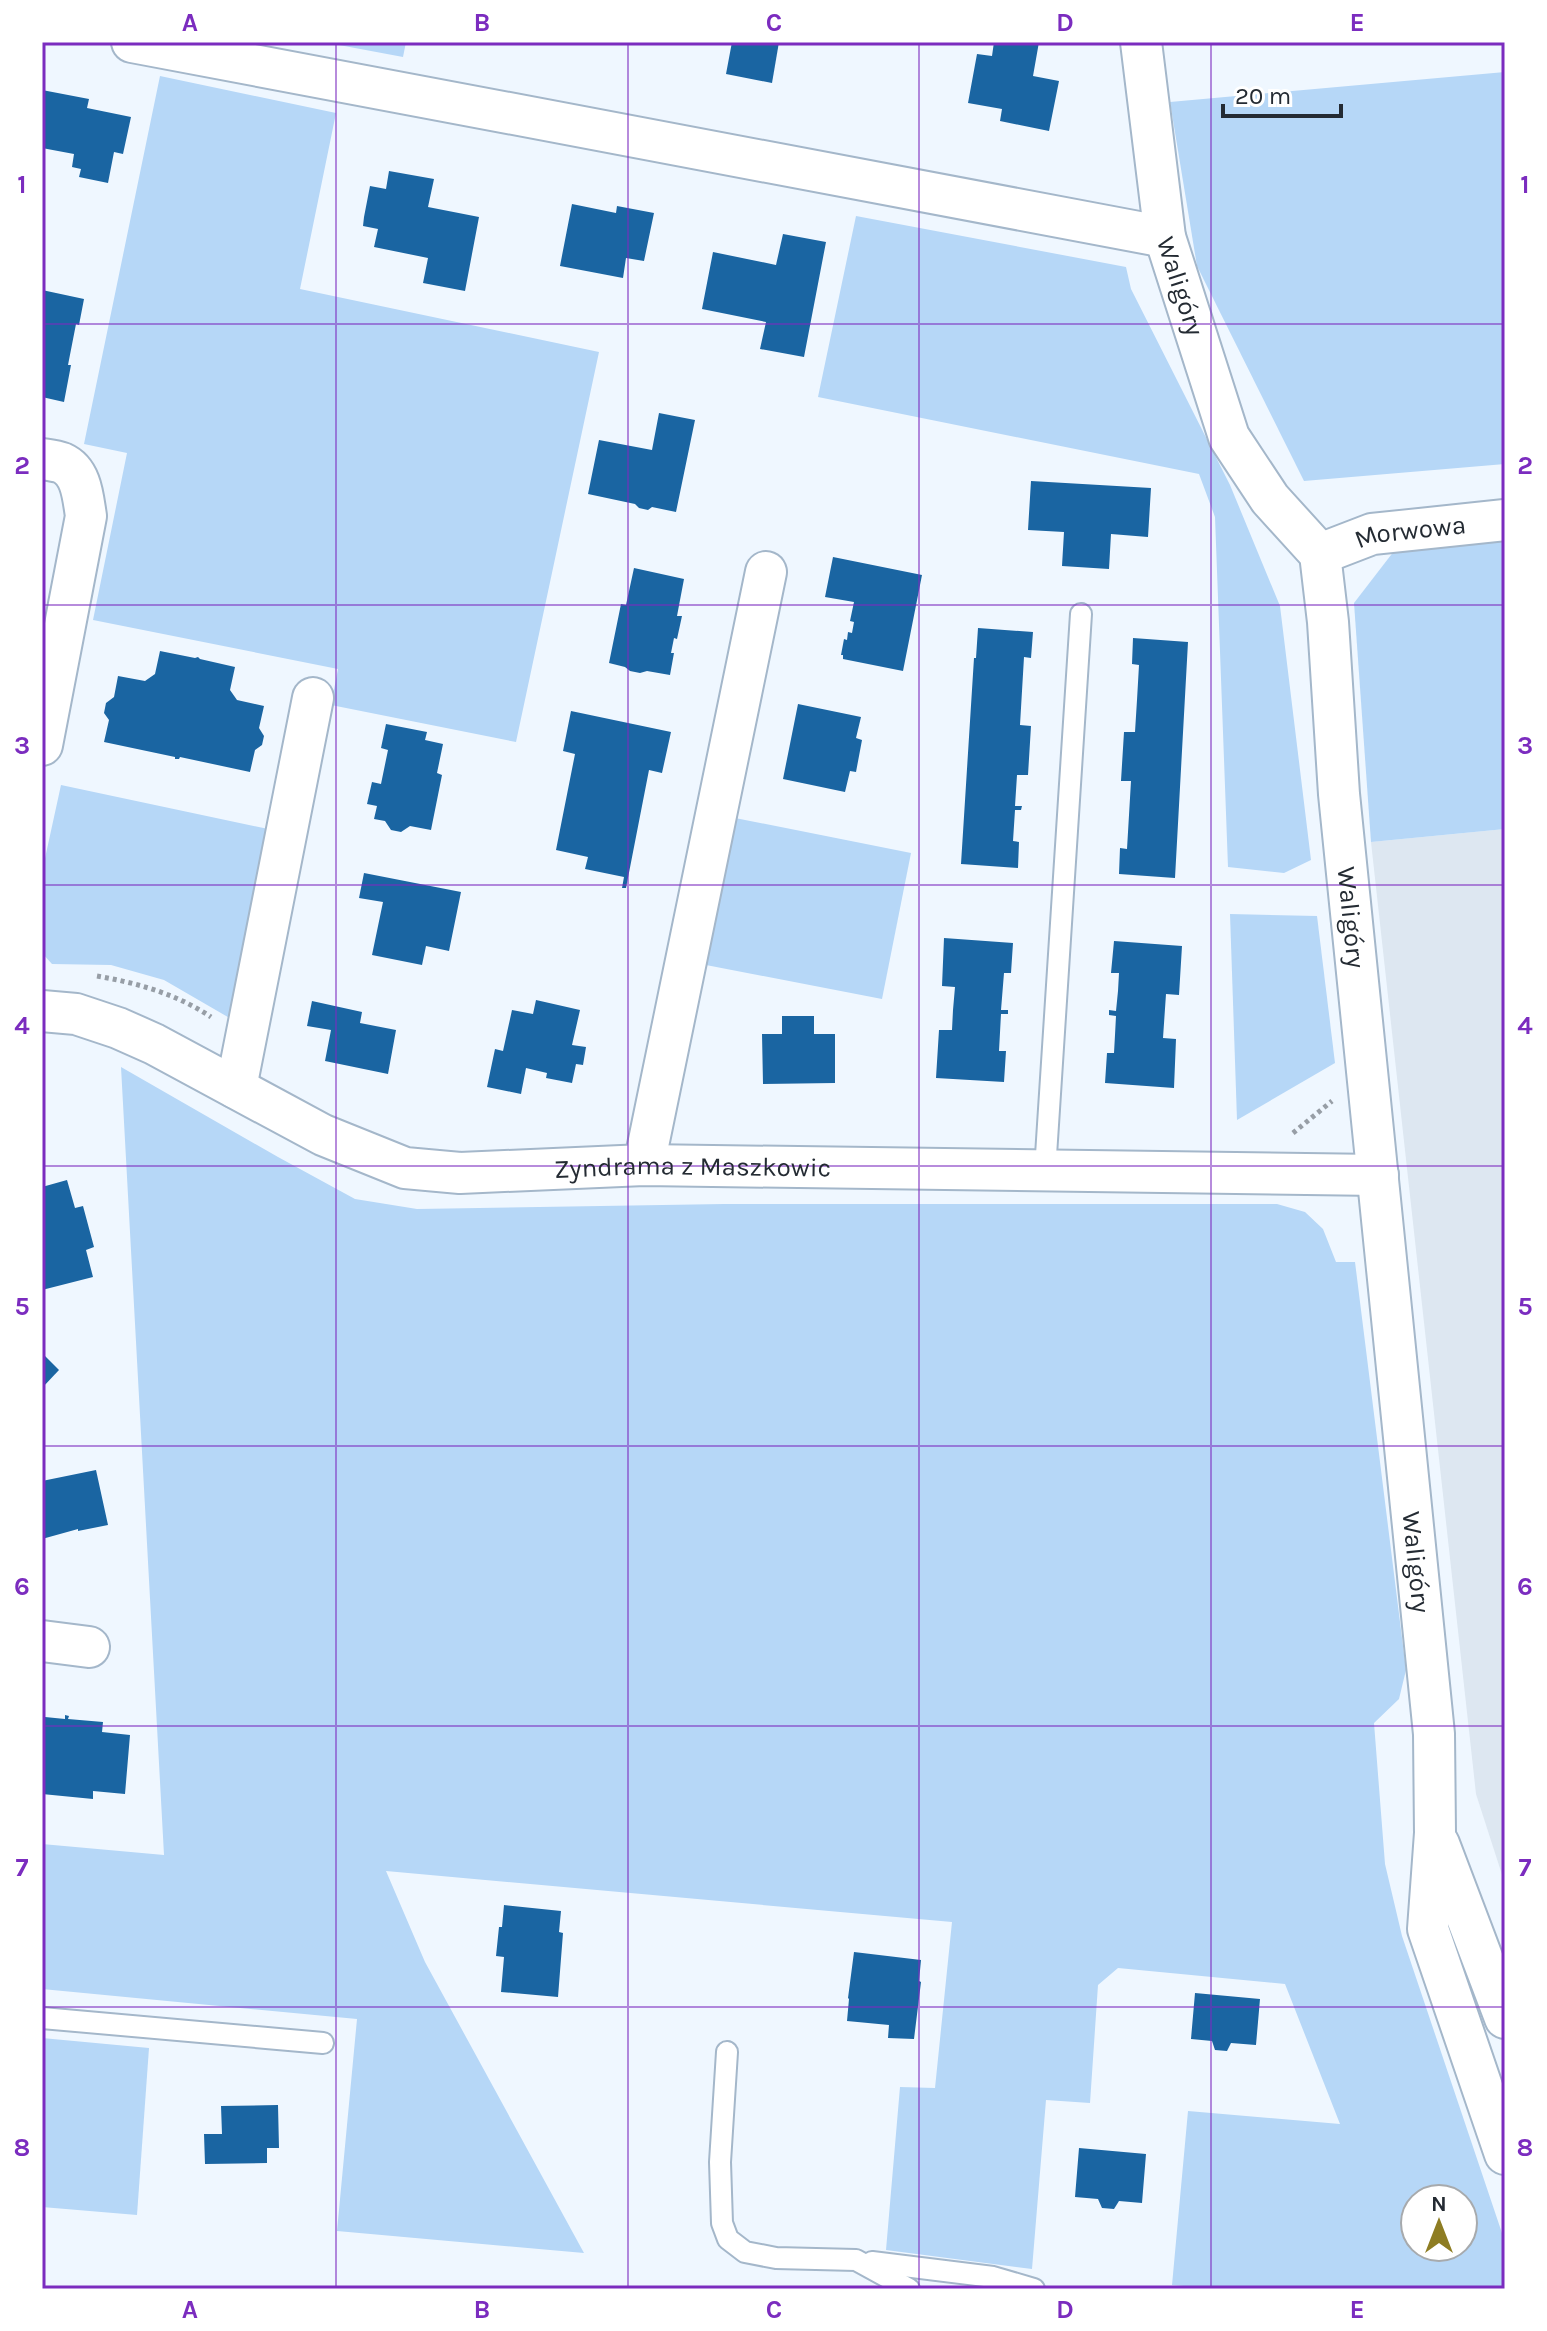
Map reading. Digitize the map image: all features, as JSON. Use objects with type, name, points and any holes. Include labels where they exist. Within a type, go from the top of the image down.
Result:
[{"type":"street","points":[[132,42],[1165,237]]},
{"type":"street","name":"Waligóry","points":[[1141,42],[1165,237],[1229,437],[1270,499],[1320,554],[1328,622],[1339,794],[1434,1734],[1435,1833],[1428,1929],[1505,2154]]},
{"type":"street","points":[[42,459],[64,463],[76,477],[82,490],[86,516],[42,745]]},
{"type":"street","name":"Morwowa","points":[[1320,554],[1372,534],[1505,520]]},
{"type":"street","points":[[644,1165],[766,572]]},
{"type":"street","points":[[236,1088],[313,698]]},
{"type":"street","name":"Zyndrama z Maszkowic","points":[[42,1011],[76,1014],[118,1028],[154,1044],[323,1135],[405,1168],[460,1173],[644,1165],[1378,1175]]},
{"type":"street","points":[[42,1641],[89,1647]]},
{"type":"street","name":"Waligóry","points":[[1435,1833],[1505,2018]]},
{"type":"lane","points":[[1045,1171],[1081,614]]},
{"type":"lane","points":[[42,2018],[323,2043]]},
{"type":"lane","points":[[727,2052],[720,2162],[722,2223],[728,2239],[745,2252],[776,2258],[856,2260],[993,2277],[1034,2289]]},
{"type":"lane","points":[[856,2260],[909,2289]]},
{"type":"shaded area","points":[[323,42],[406,42],[403,57]]},
{"type":"shaded area","points":[[1505,72],[1505,464],[1304,481],[1197,266],[1170,102]]},
{"type":"shaded area","points":[[160,76],[336,113],[300,289],[599,352],[516,742],[331,705],[338,669],[93,620],[127,453],[84,444]]},
{"type":"shaded area","points":[[856,216],[1126,267],[1131,289],[1230,485],[1280,606],[1311,860],[1284,873],[1228,867],[1215,517],[1199,474],[818,397]]},
{"type":"shaded area","points":[[1505,521],[1505,829],[1371,842],[1354,603],[1411,529]]},
{"type":"shaded area","points":[[61,785],[273,830],[233,1020],[164,980],[111,965],[52,964],[42,953],[42,872]]},
{"type":"shaded area","points":[[735,818],[911,853],[882,999],[706,965]]},
{"type":"shaded area","points":[[1505,829],[1505,1884],[1476,1794],[1371,842]]},
{"type":"shaded area","points":[[1230,914],[1317,916],[1335,1063],[1237,1120]]},
{"type":"shaded area","points":[[121,1067],[355,1199],[417,1209],[724,1204],[1277,1204],[1305,1212],[1323,1229],[1336,1262],[1355,1262],[1406,1670],[1399,1699],[1374,1723],[1385,1864],[1402,1936],[1505,2242],[1505,2289],[1219,2289],[1172,2285],[1188,2111],[1340,2124],[1285,1984],[1118,1968],[1098,1985],[1090,2103],[1046,2100],[1032,2269],[886,2250],[900,2087],[935,2088],[952,1922],[386,1871],[425,1962],[584,2253],[337,2231],[357,2019],[42,1989],[42,1844],[164,1855]]},
{"type":"shaded area","points":[[42,2038],[149,2048],[137,2215],[42,2207]]},
{"type":"building","points":[[732,42],[779,42],[772,83],[726,74]]},
{"type":"building","points":[[994,42],[1039,42],[1033,76],[1059,81],[1049,131],[1000,121],[1002,109],[968,103],[977,54],[992,56]]},
{"type":"building","points":[[42,90],[89,99],[87,108],[131,117],[123,154],[114,152],[108,183],[79,177],[81,169],[72,167],[74,154],[42,148]]},
{"type":"building","points":[[389,171],[434,179],[428,207],[479,217],[465,291],[423,283],[428,258],[374,247],[378,229],[363,226],[370,186],[386,189]]},
{"type":"building","points":[[572,204],[616,213],[617,206],[654,213],[644,261],[626,258],[623,278],[560,266]]},
{"type":"building","points":[[783,234],[826,242],[804,357],[760,349],[766,322],[702,309],[713,252],[776,265]]},
{"type":"building","points":[[42,290],[84,299],[68,365],[71,365],[64,402],[42,397]]},
{"type":"building","points":[[659,413],[695,420],[676,512],[652,507],[648,510],[635,504],[588,494],[599,440],[652,450]]},
{"type":"building","points":[[1031,481],[1151,488],[1148,537],[1111,534],[1109,569],[1062,566],[1064,532],[1028,530]]},
{"type":"building","points":[[833,557],[922,575],[903,671],[843,659],[844,639],[847,640],[848,632],[852,633],[854,622],[850,621],[854,602],[825,597]]},
{"type":"building","points":[[634,568],[684,579],[677,616],[682,616],[677,639],[674,638],[670,675],[647,671],[640,673],[609,663],[621,604],[626,605]]},
{"type":"building","points":[[978,628],[1033,632],[1031,658],[1024,657],[1020,725],[1031,726],[1028,775],[1017,775],[1015,806],[1022,806],[1021,810],[1015,810],[1013,841],[1019,842],[1018,868],[961,864]]},
{"type":"building","points":[[1133,638],[1188,642],[1175,878],[1119,874],[1120,848],[1127,849],[1131,781],[1121,781],[1124,732],[1135,732],[1137,700],[1139,665],[1132,664]]},
{"type":"building","points":[[160,651],[235,667],[230,690],[237,700],[264,706],[259,728],[264,736],[262,745],[255,750],[250,772],[104,742],[109,720],[104,713],[106,703],[114,697],[118,676],[145,681],[155,674]]},
{"type":"building","points":[[798,704],[861,717],[856,738],[862,740],[856,772],[850,771],[845,792],[783,779]]},
{"type":"building","points":[[571,711],[671,732],[662,773],[649,770],[626,888],[622,888],[624,877],[585,869],[588,857],[556,850],[575,754],[563,751]]},
{"type":"building","points":[[386,724],[427,732],[425,740],[443,744],[437,773],[442,775],[431,830],[410,826],[401,832],[391,830],[385,821],[374,819],[377,806],[367,804],[372,782],[381,784],[388,750],[381,748]]},
{"type":"building","points":[[364,873],[461,892],[449,951],[426,946],[422,965],[372,955],[383,902],[359,898]]},
{"type":"building","points":[[944,938],[1013,943],[1011,973],[1004,973],[1001,1010],[1008,1010],[1008,1014],[1001,1014],[999,1051],[1006,1051],[1004,1082],[936,1078],[939,1030],[952,1030],[955,987],[942,986]]},
{"type":"building","points":[[1114,941],[1182,946],[1179,995],[1166,994],[1163,1038],[1176,1039],[1174,1088],[1105,1083],[1107,1053],[1114,1053],[1115,1035],[1116,1016],[1109,1015],[1109,1010],[1116,1011],[1118,991],[1119,973],[1111,973]]},
{"type":"building","points":[[536,1000],[580,1010],[572,1045],[586,1047],[583,1065],[576,1064],[572,1083],[546,1078],[547,1073],[526,1068],[521,1094],[487,1087],[495,1049],[503,1051],[512,1010],[533,1014]]},
{"type":"building","points":[[312,1001],[362,1012],[360,1023],[396,1030],[388,1074],[325,1061],[331,1030],[307,1026]]},
{"type":"building","points":[[782,1016],[814,1016],[814,1034],[835,1034],[835,1083],[763,1084],[762,1034],[782,1034]]},
{"type":"building","points":[[67,1180],[75,1208],[83,1206],[94,1247],[86,1250],[93,1277],[42,1290],[42,1187]]},
{"type":"building","points":[[42,1353],[59,1370],[42,1388]]},
{"type":"building","points":[[96,1470],[108,1525],[42,1539],[42,1481]]},
{"type":"building","points":[[65,1715],[69,1716],[68,1719],[103,1722],[102,1732],[130,1735],[125,1794],[93,1791],[93,1799],[42,1794],[42,1726],[45,1717],[65,1719]]},
{"type":"building","points":[[504,1905],[561,1911],[559,1932],[563,1933],[558,1997],[501,1992],[504,1957],[496,1956]]},
{"type":"building","points":[[854,1952],[921,1960],[914,2039],[888,2038],[889,2025],[847,2021]]},
{"type":"building","points":[[1195,1993],[1260,1999],[1256,2045],[1231,2043],[1227,2051],[1215,2050],[1212,2041],[1191,2039]]},
{"type":"building","points":[[278,2105],[279,2148],[267,2148],[267,2163],[205,2164],[204,2134],[222,2134],[221,2106]]},
{"type":"building","points":[[1079,2148],[1146,2154],[1142,2203],[1119,2201],[1114,2209],[1102,2208],[1098,2199],[1075,2197]]}]
